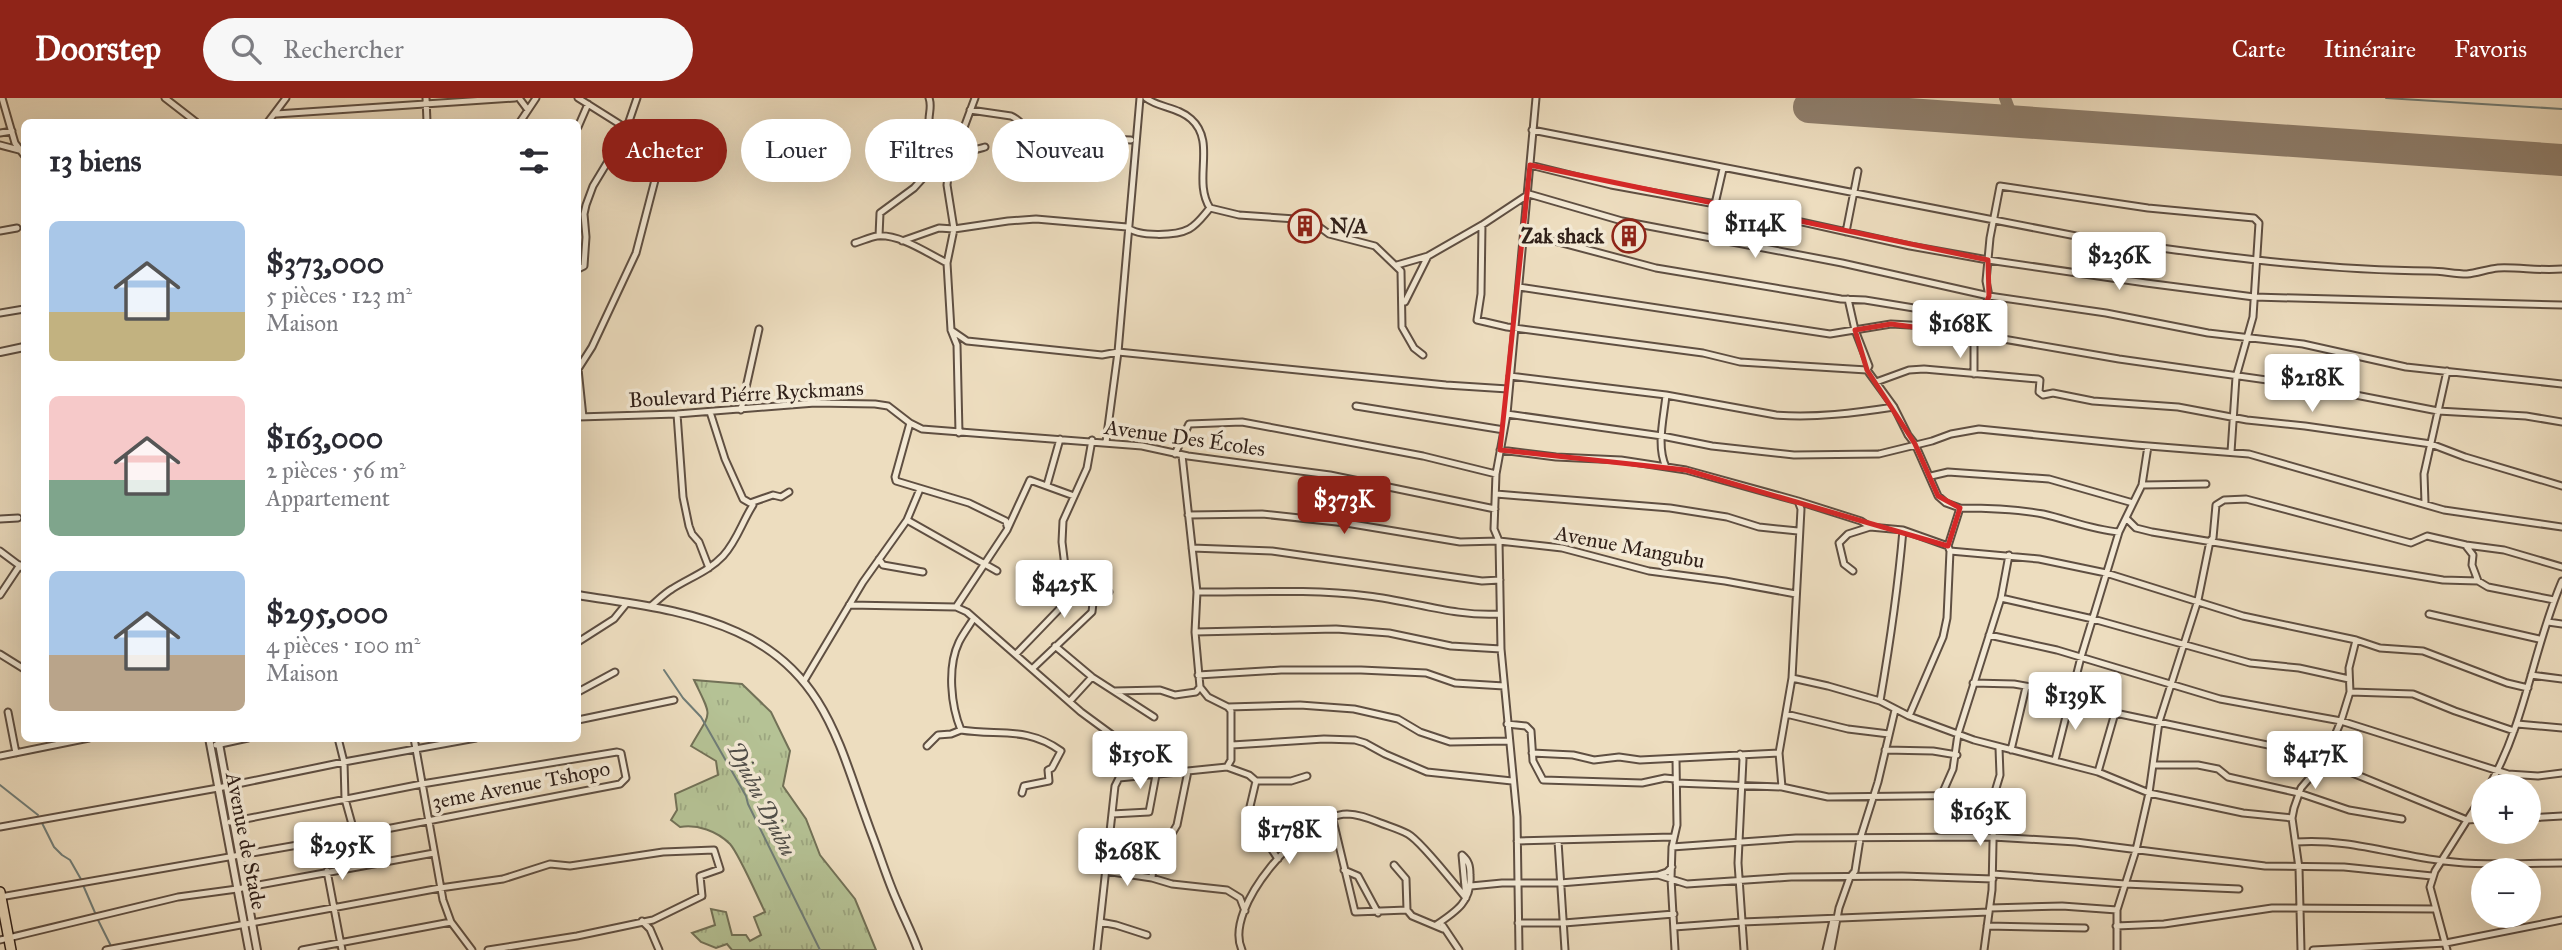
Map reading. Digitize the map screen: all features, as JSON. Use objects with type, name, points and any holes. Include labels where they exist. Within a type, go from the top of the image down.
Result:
[{"type":"highway","points":[[0,895],[4,939],[10,950]]},
{"type":"street","points":[[2,98],[19,150]]},
{"type":"street","points":[[271,119],[286,98]]},
{"type":"street","points":[[276,114],[426,101],[517,98],[528,110]]},
{"type":"street","points":[[522,119],[536,98]]},
{"type":"street","points":[[578,98],[612,119]]},
{"type":"street","points":[[630,119],[637,98]]},
{"type":"street","points":[[929,98],[929,119]]},
{"type":"street","points":[[967,119],[975,98]]},
{"type":"street","points":[[1106,442],[1118,352],[1140,98]]},
{"type":"street","points":[[1146,98],[1181,112],[1200,127],[1203,139],[1202,191],[1210,208]]},
{"type":"street","points":[[1519,950],[1517,841],[1501,649],[1499,541],[1494,528],[1496,474],[1507,414],[1536,98]]},
{"type":"street","points":[[169,99],[192,119]]},
{"type":"street","points":[[426,101],[427,119]]},
{"type":"street","points":[[581,120],[588,104]]},
{"type":"street","points":[[970,110],[1017,118],[1030,134],[1037,136],[1131,139]]},
{"type":"street","points":[[1131,139],[1137,130]]},
{"type":"street","points":[[1532,130],[1723,169],[2087,237],[2296,265],[2467,274],[2499,268],[2562,270]]},
{"type":"street","points":[[0,133],[12,131]]},
{"type":"street","points":[[1131,139],[1136,148]]},
{"type":"street","points":[[0,145],[19,150]]},
{"type":"street","points":[[978,149],[985,147]]},
{"type":"street","points":[[1530,165],[1611,185],[1987,260],[2254,297],[2562,304]]},
{"type":"street","points":[[1714,204],[1723,169]]},
{"type":"street","points":[[581,267],[586,237],[581,213],[602,171]]},
{"type":"street","points":[[1846,232],[1858,171]]},
{"type":"street","points":[[581,364],[636,253],[654,182]]},
{"type":"street","points":[[879,236],[880,213],[919,182]]},
{"type":"street","points":[[947,182],[954,229],[947,263],[951,330],[957,345],[959,433]]},
{"type":"street","points":[[1974,374],[1975,335],[1989,296],[1986,281],[1987,260],[1998,189],[2002,186],[2148,208],[2254,218],[2259,223],[2254,297],[2248,337],[2236,377],[2231,452]]},
{"type":"street","points":[[1397,265],[1428,256],[1529,194],[1622,221],[1842,263],[1989,296],[2106,313],[2182,329],[2303,344],[2406,367],[2562,384]]},
{"type":"street","points":[[902,242],[939,228],[954,229],[1036,219],[1127,227],[1132,231],[1160,234],[1173,233],[1187,230],[1197,224],[1210,208]]},
{"type":"street","points":[[1210,208],[1239,215],[1310,220],[1329,234],[1375,246],[1397,265],[1403,277],[1402,327],[1414,348],[1423,355]]},
{"type":"street","points":[[1482,225],[1481,294],[1477,320],[1515,328],[1703,353],[1740,362],[1867,370],[1894,407],[1941,499],[1960,508],[2000,508],[2043,514],[2104,531],[2119,532]]},
{"type":"street","points":[[0,231],[17,228]]},
{"type":"street","points":[[1525,233],[1656,268],[1841,299],[1920,309]]},
{"type":"street","points":[[855,243],[879,236],[902,242],[947,263]]},
{"type":"street","points":[[1403,305],[1428,256]]},
{"type":"street","points":[[1519,287],[1830,334],[1891,324],[1928,326],[2236,377],[2309,386],[2438,411],[2526,416],[2562,422]]},
{"type":"street","points":[[1848,299],[1855,330],[1869,366],[1867,370]]},
{"type":"street","points":[[0,313],[21,310]]},
{"type":"street","points":[[741,410],[759,329]]},
{"type":"street","points":[[951,330],[967,341]]},
{"type":"street","points":[[957,345],[967,341],[1102,355],[1118,352],[1508,389]]},
{"type":"street","points":[[0,352],[21,348]]},
{"type":"street","points":[[1102,355],[1115,368]]},
{"type":"street","points":[[1876,382],[1909,370],[1924,369],[2038,379],[2039,392],[2043,395],[2053,393],[2093,401],[2178,407],[2232,418],[2431,444],[2562,486]]},
{"type":"street","points":[[2424,503],[2424,474],[2428,466],[2447,372]]},
{"type":"street","points":[[1510,376],[1666,395],[1791,416],[1862,412],[1894,407]]},
{"type":"street","points":[[1666,395],[1662,436],[1662,459],[1666,467]]},
{"type":"street","name":"Boulevard Piérre Ryckmans","points":[[581,417],[677,414],[815,403],[882,404],[910,423]]},
{"type":"street","points":[[1356,406],[1504,430]]},
{"type":"street","points":[[651,606],[671,589],[709,569],[733,544],[753,505],[743,499],[739,491],[725,459],[710,412]]},
{"type":"street","points":[[677,414],[683,497],[689,526],[699,542],[709,569]]},
{"type":"street","points":[[1507,414],[1662,436],[1712,446],[1805,455],[1879,454],[1932,441],[1951,433],[1979,429],[2231,452],[2261,456],[2444,510],[2562,527]]},
{"type":"street","points":[[1175,454],[1189,424],[1242,422],[1409,453],[1496,474]]},
{"type":"street","points":[[910,423],[895,480],[969,503],[1006,521],[1007,527]]},
{"type":"street","name":"Avenue Des Écoles","points":[[910,423],[922,429],[959,433],[1092,440],[1154,447],[1175,454],[1330,475],[1495,509]]},
{"type":"street","points":[[1048,485],[1060,439]]},
{"type":"street","points":[[1016,654],[1069,599],[1063,521],[1087,468],[1092,440]]},
{"type":"street","points":[[2054,760],[2081,657],[2119,532],[2142,485],[2148,446]]},
{"type":"street","points":[[1500,450],[1666,467],[1798,501],[1861,521],[1870,527]]},
{"type":"street","points":[[1182,455],[1198,592],[1195,632],[1198,675],[1200,687],[1208,698],[1228,707],[1289,705],[1354,709],[1398,719],[1430,737],[1450,742],[1508,741]]},
{"type":"street","points":[[1931,477],[1948,472],[2049,480],[2133,503]]},
{"type":"street","points":[[956,607],[985,565],[1029,481],[1048,485],[1074,496]]},
{"type":"street","points":[[2142,485],[2206,484]]},
{"type":"street","points":[[804,681],[849,605],[907,520],[920,489]]},
{"type":"street","points":[[750,503],[773,495],[781,497],[789,492]]},
{"type":"street","points":[[1496,494],[1670,508],[1727,517],[1759,527],[1798,531]]},
{"type":"street","points":[[2117,950],[2118,910],[2136,850],[2159,722],[2198,600],[2210,541],[2213,538],[2216,505],[2224,500],[2246,499],[2411,542],[2425,536],[2504,550],[2562,567]]},
{"type":"street","points":[[1782,787],[1779,753],[1792,678],[1801,509],[1798,501]]},
{"type":"street","points":[[1909,716],[1943,636],[1947,618],[1949,548],[1960,508]]},
{"type":"street","name":"Avenue Mangubu","points":[[1188,515],[1262,514],[1346,523],[1460,542],[1499,541],[1562,548],[1649,571],[1796,594]]},
{"type":"street","points":[[0,519],[18,517]]},
{"type":"street","points":[[907,520],[997,572]]},
{"type":"street","points":[[2127,520],[2136,528],[2443,580],[2477,581],[2488,587],[2554,600]]},
{"type":"street","points":[[1853,570],[1844,564],[1839,543],[1852,532],[1870,527],[1903,530],[1949,548],[2058,562],[2106,573],[2243,616],[2356,640],[2380,648],[2423,651],[2507,684],[2528,688]]},
{"type":"street","points":[[1880,701],[1889,637],[1896,610],[1903,530]]},
{"type":"street","points":[[2466,545],[2473,555],[2472,565],[2477,581]]},
{"type":"street","points":[[1192,548],[1272,551],[1482,580],[1500,580]]},
{"type":"street","points":[[0,551],[21,566]]},
{"type":"street","points":[[1942,794],[1957,755],[1958,734],[2001,598],[2009,555]]},
{"type":"street","points":[[879,559],[883,565],[923,572]]},
{"type":"street","points":[[0,595],[21,568]]},
{"type":"street","points":[[2495,774],[2516,728],[2539,639],[2562,581]]},
{"type":"street","points":[[1032,668],[1092,612],[1093,603],[1109,592]]},
{"type":"street","points":[[1198,592],[1343,593],[1428,605],[1472,615],[1500,614]]},
{"type":"street","points":[[581,595],[693,615],[740,633],[774,654],[804,681],[822,705],[840,742],[897,901],[918,950]]},
{"type":"street","points":[[2001,598],[2093,619],[2250,663],[2299,668],[2349,678]]},
{"type":"street","points":[[581,640],[614,619],[627,603]]},
{"type":"street","points":[[849,605],[956,607],[974,618],[1081,712],[1115,737],[1161,745]]},
{"type":"street","points":[[2429,614],[2539,639]]},
{"type":"street","points":[[961,730],[955,716],[953,666],[958,644],[974,618]]},
{"type":"street","points":[[2548,622],[2562,624]]},
{"type":"street","points":[[1195,632],[1336,629],[1389,633],[1451,646],[1501,649]]},
{"type":"street","points":[[1989,635],[2081,657],[2220,699],[2341,720],[2497,771],[2522,776],[2562,773]]},
{"type":"street","points":[[2301,950],[2300,868],[2292,818],[2299,793],[2310,775],[2324,761],[2341,720],[2350,692],[2348,668],[2356,640]]},
{"type":"street","points":[[1055,646],[1092,677],[1154,717]]},
{"type":"street","points":[[0,654],[21,666]]},
{"type":"street","points":[[1198,675],[1281,670],[1361,670],[1426,673],[1455,683],[1504,686]]},
{"type":"street","points":[[581,690],[615,672]]},
{"type":"street","points":[[2531,675],[2562,679]]},
{"type":"street","points":[[1070,701],[1092,677]]},
{"type":"street","points":[[1792,678],[1880,701],[1909,716],[1958,734],[1999,748],[2098,772],[2148,793],[2243,813],[2292,818]]},
{"type":"street","points":[[1973,683],[1992,682],[2026,687],[2070,697],[2115,713],[2301,752],[2471,820]]},
{"type":"street","points":[[1114,691],[1160,690],[1175,695],[1196,692],[1200,687]]},
{"type":"street","points":[[2011,750],[2026,687]]},
{"type":"street","points":[[2350,692],[2413,694],[2455,711],[2516,728],[2562,728]]},
{"type":"street","points":[[581,719],[674,700]]},
{"type":"street","points":[[1227,767],[1231,760],[1232,745],[1231,711],[1228,707]]},
{"type":"street","points":[[1826,950],[1850,875],[1895,710]]},
{"type":"street","points":[[8,712],[16,752]]},
{"type":"street","points":[[2098,772],[2115,713]]},
{"type":"street","points":[[1786,714],[1848,729],[1889,734]]},
{"type":"street","points":[[1507,724],[1529,728],[1532,753],[1541,778],[1547,781],[1642,783],[1665,778],[1676,781],[1782,787],[1819,796],[1872,798],[1942,794],[1994,795]]},
{"type":"street","points":[[927,746],[938,735],[961,730],[1010,732],[1044,739],[1061,751],[1048,771],[1049,781],[1024,786],[1022,793]]},
{"type":"street","points":[[1097,950],[1115,786],[1119,778],[1115,737]]},
{"type":"street","points":[[1232,745],[1324,739],[1354,740],[1427,772],[1512,780]]},
{"type":"street","points":[[0,756],[68,742]]},
{"type":"street","name":"Avenue de Stade","points":[[210,742],[249,950]]},
{"type":"street","points":[[219,742],[257,950]]},
{"type":"street","points":[[341,742],[345,799],[355,835],[355,867]]},
{"type":"street","points":[[414,742],[440,888],[451,922],[472,950]]},
{"type":"street","points":[[0,827],[218,789],[456,742]]},
{"type":"street","points":[[1984,950],[1993,876],[1994,795],[2000,775],[1999,748]]},
{"type":"street","points":[[1885,750],[1933,751],[1957,755]]},
{"type":"street","name":"3eme Avenue Tshopo","points":[[0,895],[34,892],[355,835],[620,783],[625,778],[625,769],[621,753],[617,752],[422,784],[225,823]]},
{"type":"street","points":[[1532,753],[1573,755],[1594,760],[1619,757],[1640,760],[1779,753]]},
{"type":"street","points":[[1740,754],[1743,760],[1743,785],[1738,842],[1744,950]]},
{"type":"street","points":[[1675,950],[1671,879],[1673,837],[1677,825],[1676,759]]},
{"type":"street","points":[[2153,765],[2218,769],[2228,777],[2299,793],[2349,810],[2402,819]]},
{"type":"street","points":[[1119,778],[1227,767],[1249,775],[1256,781],[1291,781],[1307,776]]},
{"type":"street","points":[[1152,877],[1153,866],[1177,825],[1188,771]]},
{"type":"street","points":[[1112,814],[1149,813],[1156,775]]},
{"type":"street","points":[[1256,781],[1248,815],[1254,821],[1253,828],[1259,830],[1278,859]]},
{"type":"street","points":[[1241,950],[1238,943],[1240,927],[1257,883],[1310,829],[1332,816],[1347,814],[1361,815],[1410,835],[1466,898],[1462,855],[1470,865],[1471,886],[1467,899],[1436,925]]},
{"type":"street","points":[[2447,950],[2430,887],[2432,876],[2471,814]]},
{"type":"street","points":[[1332,816],[1355,912],[1407,910]]},
{"type":"street","points":[[2541,817],[2562,816]]},
{"type":"street","points":[[1517,841],[1673,837]]},
{"type":"street","points":[[1672,847],[1796,838],[1993,837],[2076,842],[2220,862],[2300,868],[2344,867],[2432,876]]},
{"type":"street","points":[[1558,841],[1565,950]]},
{"type":"street","points":[[2296,842],[2334,841],[2442,861],[2483,864],[2562,863]]},
{"type":"street","points":[[107,950],[503,878],[550,864],[570,866],[663,852],[715,850],[720,869],[699,876],[702,897],[653,920],[577,936],[488,950]]},
{"type":"street","points":[[4,939],[178,897],[237,889],[434,852]]},
{"type":"street","points":[[1394,866],[1406,880],[1407,910],[1412,916],[1443,929],[1459,950]]},
{"type":"street","points":[[1658,875],[1672,867]]},
{"type":"street","points":[[1344,870],[1358,876],[1378,913]]},
{"type":"street","points":[[327,871],[342,950]]},
{"type":"street","points":[[1105,872],[1227,890],[1240,898],[1245,911]]},
{"type":"street","points":[[1471,886],[1560,883],[1658,875],[1688,884],[1850,875],[1993,876],[2239,889]]},
{"type":"street","points":[[1674,927],[2075,906],[2118,910]]},
{"type":"street","points":[[2116,926],[2164,924],[2272,908],[2436,909]]},
{"type":"street","points":[[1518,923],[1564,923],[1674,914]]},
{"type":"street","points":[[1831,950],[1835,918]]},
{"type":"street","points":[[1443,929],[1444,920]]},
{"type":"street","points":[[2313,950],[2446,943],[2562,920]]},
{"type":"street","points":[[642,921],[650,929],[659,950]]},
{"type":"street","points":[[302,950],[451,922]]},
{"type":"street","points":[[1100,922],[1147,935]]},
{"type":"street","points":[[1987,926],[2085,928]]},
{"type":"highlighted area","points":[[1530,165],[1988,260],[1989,296],[1974,335],[1891,324],[1855,330],[1867,370],[1915,444],[1938,496],[1960,508],[1948,546],[1686,470],[1500,450]]},
{"type":"green space","points":[[694,680],[742,684],[771,712],[790,751],[783,786],[806,819],[820,855],[855,899],[876,950],[732,950],[727,944],[716,948],[701,942],[692,933],[715,925],[711,909],[726,912],[732,935],[746,935],[750,941],[761,935],[754,917],[765,912],[734,849],[725,839],[700,828],[680,827],[671,820],[677,810],[675,794],[718,775],[716,761],[691,746],[707,714]]},
{"type":"waterway","points":[[2386,98],[2562,109]]},
{"type":"waterway","name":"Djubu Djubu","points":[[664,670],[683,698],[701,717],[746,796],[820,950]]},
{"type":"waterway","points":[[0,785],[38,815]]},
{"type":"waterway","points":[[42,823],[54,847],[70,860],[82,881]]},
{"type":"waterway","points":[[83,885],[96,915]]},
{"type":"waterway","points":[[98,920],[111,946]]},
{"type":"taxiway","points":[[2005,98],[2014,122]]},
{"type":"runway","points":[[1809,107],[2562,160]]},
{"type":"place","name":"N/A","points":[[1305,226]]},
{"type":"place","name":"Zak shack","points":[[1629,236]]}]
